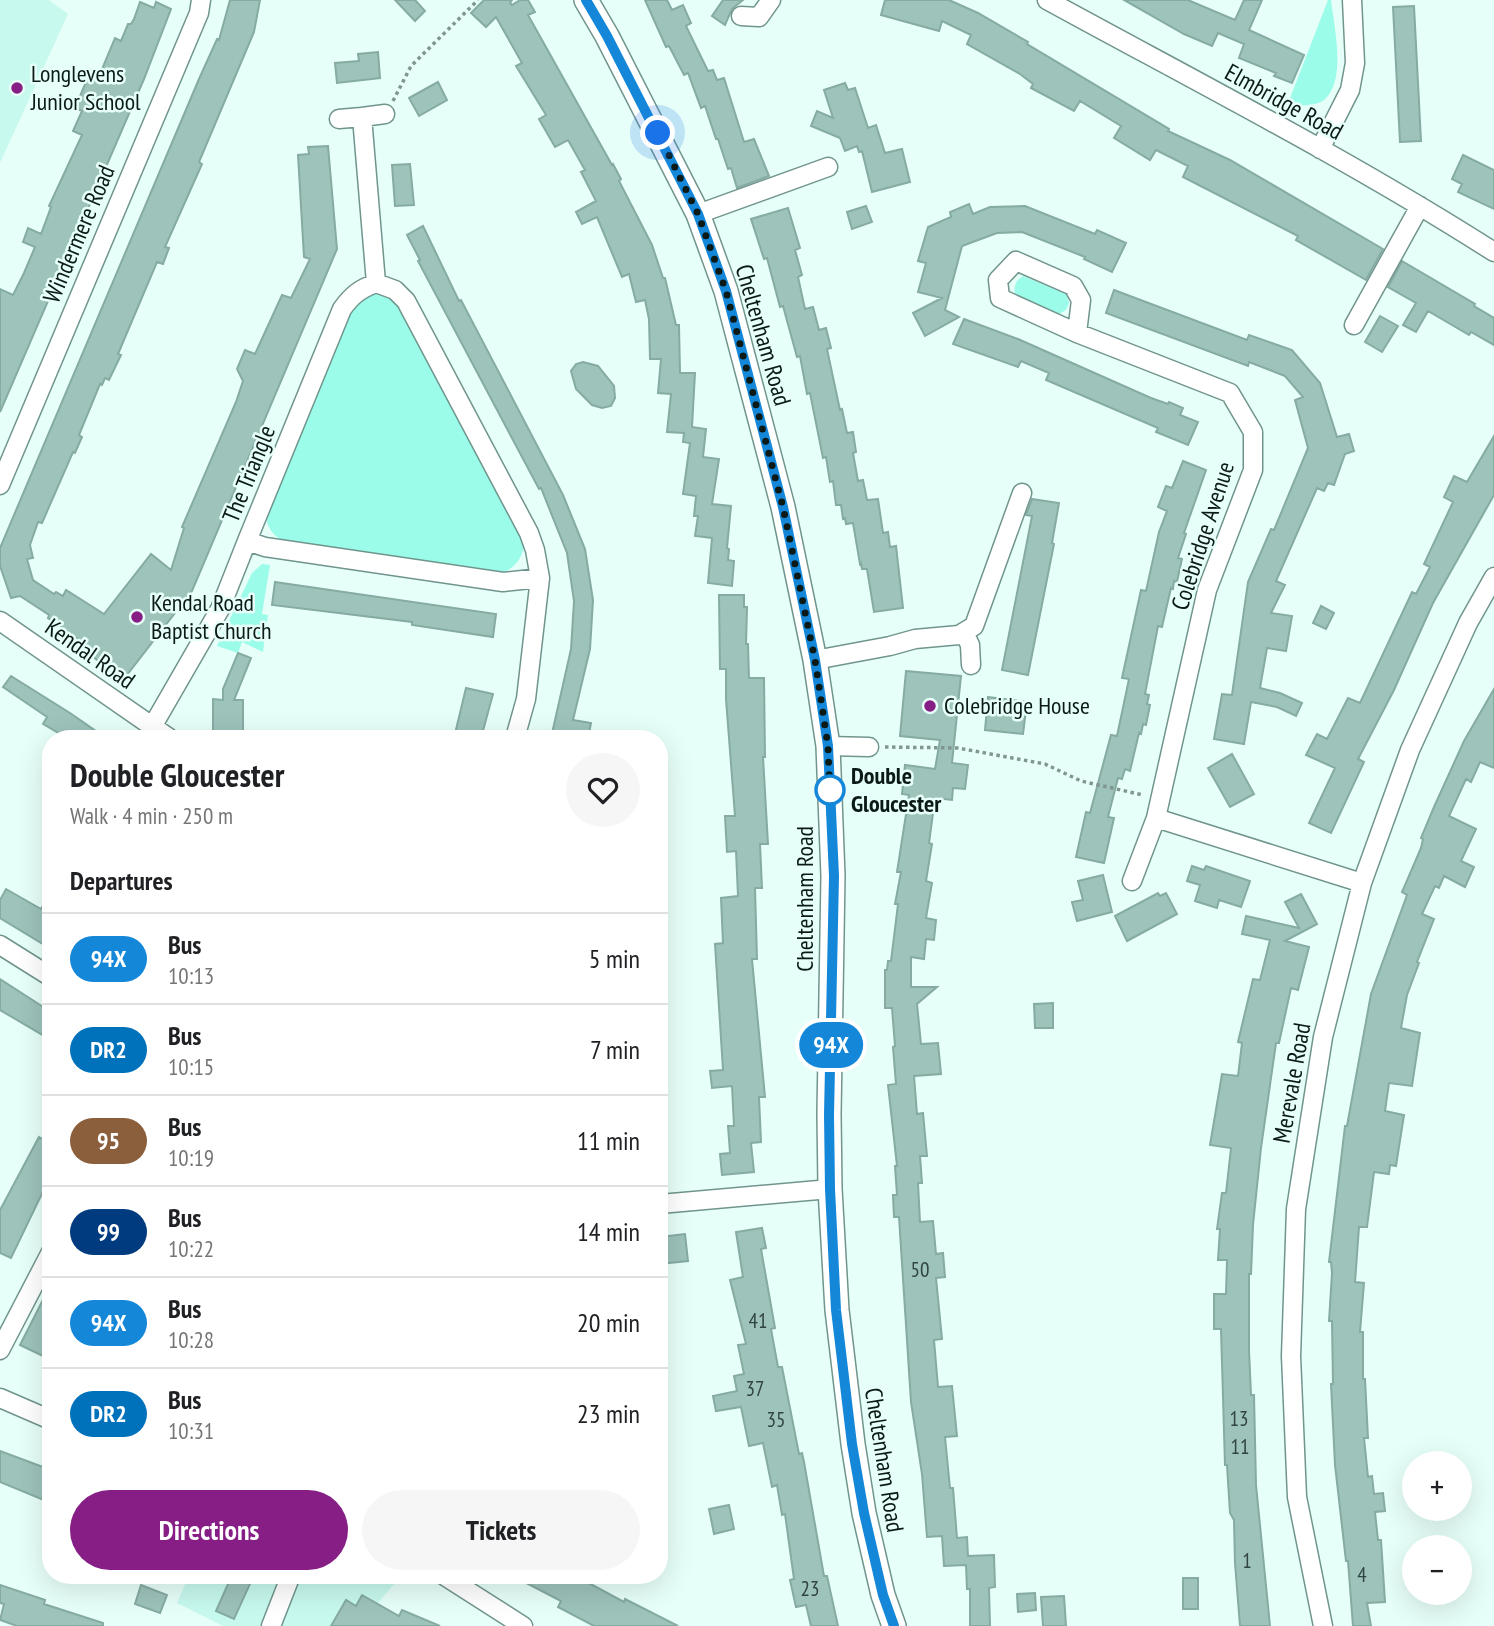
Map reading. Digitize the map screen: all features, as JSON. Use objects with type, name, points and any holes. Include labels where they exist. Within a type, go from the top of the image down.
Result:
[{"type":"main road","name":"Cheltenham Road","points":[[586,0],[614,48],[698,214],[726,291],[783,507],[815,660],[828,746],[834,876],[830,1189],[836,1310],[852,1444],[869,1536],[883,1595],[894,1626]]},
{"type":"street","name":"Windermere Road","points":[[0,485],[199,13],[201,0]]},
{"type":"street","points":[[756,22],[771,0]]},
{"type":"street","name":"Elmbridge Road","points":[[1047,0],[1320,149],[1494,252]]},
{"type":"street","points":[[1320,149],[1350,90],[1355,63],[1352,0]]},
{"type":"street","points":[[339,119],[385,114]]},
{"type":"street","points":[[362,117],[376,283],[395,290],[406,301],[535,550],[540,578],[526,699],[517,730]]},
{"type":"street","points":[[698,214],[828,167]]},
{"type":"street","points":[[1354,325],[1420,206]]},
{"type":"street","name":"Colebridge Avenue","points":[[1077,333],[1081,300],[1073,286],[1016,261],[998,280],[1000,298],[1077,333],[1230,393],[1253,432],[1253,470],[1207,590],[1161,799],[1132,881]]},
{"type":"street","name":"The Triangle","points":[[376,283],[362,288],[342,309],[247,541],[265,547],[503,582],[540,578]]},
{"type":"street","points":[[815,660],[915,639],[959,635],[974,626],[1022,493]]},
{"type":"street","points":[[152,727],[220,609],[247,541]]},
{"type":"street","name":"Merevale Road","points":[[1323,1626],[1297,1497],[1291,1356],[1296,1209],[1323,1037],[1362,883],[1409,750],[1468,623],[1494,576]]},
{"type":"street","name":"Kendal Road","points":[[0,621],[157,730]]},
{"type":"street","points":[[964,632],[970,645],[971,665]]},
{"type":"street","points":[[828,746],[869,747]]},
{"type":"street","points":[[1156,818],[1362,883]]},
{"type":"street","points":[[0,945],[42,971]]},
{"type":"street","points":[[668,1203],[830,1189]]},
{"type":"street","points":[[0,1350],[42,1269]]},
{"type":"street","points":[[0,1398],[42,1416]]},
{"type":"street","points":[[271,1626],[288,1584]]},
{"type":"street","points":[[460,1584],[523,1626]]},
{"type":"path","points":[[385,114],[411,66],[478,0]]},
{"type":"path","points":[[869,747],[958,748],[1045,764],[1081,781],[1161,799]]},
{"type":"shaded area","name":"Longlevens Junior School","points":[[0,0],[49,0],[68,14],[0,163]]},
{"type":"shaded area","points":[[185,1584],[394,1584],[377,1604],[367,1626],[223,1626],[177,1603]]},
{"type":"green space","points":[[1328,0],[1331,0],[1337,53],[1335,80],[1331,91],[1324,100],[1316,104],[1287,106]]},
{"type":"green space","points":[[1023,276],[1066,294],[1069,303],[1066,310],[1059,314],[1015,294],[1016,284]]},
{"type":"green space","points":[[376,294],[394,300],[402,309],[525,543],[518,560],[506,571],[494,575],[286,543],[268,526],[266,517],[350,310],[362,297]]},
{"type":"green space","points":[[262,564],[270,565],[262,614],[268,615],[263,652],[242,642],[238,653],[217,646],[252,573]]},
{"type":"building","points":[[230,0],[260,0],[254,32],[199,162],[202,164],[165,247],[169,248],[163,264],[157,262],[118,354],[121,355],[109,380],[105,378],[102,385],[100,384],[79,435],[82,437],[75,453],[73,452],[42,523],[38,522],[30,545],[33,558],[27,559],[33,580],[54,594],[56,592],[63,596],[66,590],[104,614],[151,554],[171,570],[184,528],[182,527],[236,402],[243,381],[237,369],[245,350],[255,354],[282,295],[291,298],[310,259],[304,257],[298,155],[309,154],[308,147],[328,146],[337,249],[192,591],[123,680],[79,646],[82,642],[48,618],[49,615],[20,596],[11,598],[0,566],[0,548],[199,79],[217,39],[219,40]]},
{"type":"building","points":[[395,0],[415,0],[425,11],[415,21]]},
{"type":"building","points":[[484,0],[512,0],[512,5],[520,0],[528,0],[535,12],[528,15],[613,164],[652,245],[665,278],[676,325],[679,325],[680,373],[695,373],[692,427],[706,429],[703,457],[719,459],[712,504],[731,506],[727,548],[728,560],[734,561],[732,586],[708,583],[712,538],[695,536],[698,516],[694,516],[696,496],[683,494],[690,443],[683,442],[684,433],[667,432],[671,394],[658,393],[661,359],[650,359],[649,319],[645,300],[636,302],[629,274],[622,277],[597,217],[582,224],[576,212],[596,201],[581,172],[585,170],[568,140],[555,147],[539,119],[546,115],[516,66],[522,63],[496,17],[486,27],[471,13]]},
{"type":"building","points":[[645,0],[667,0],[672,10],[683,5],[691,23],[686,26],[708,71],[713,70],[717,80],[724,78],[744,142],[754,139],[769,176],[737,188],[705,106],[701,108],[688,73],[684,75],[669,46],[666,47]]},
{"type":"building","points":[[723,0],[743,0],[732,9],[725,25],[712,16]]},
{"type":"building","points":[[885,0],[949,0],[978,13],[1169,129],[1168,131],[1230,160],[1383,249],[1366,280],[1296,240],[1298,236],[1183,177],[1188,166],[1156,150],[1150,160],[1114,138],[1121,126],[1080,101],[1074,111],[1031,88],[1033,84],[1020,74],[967,44],[971,35],[942,21],[939,31],[881,15]]},
{"type":"building","points":[[1124,0],[1188,0],[1235,20],[1244,0],[1262,0],[1249,30],[1304,55],[1292,83],[1274,76],[1276,73],[1239,58],[1244,44],[1218,33],[1212,46],[1184,34]]},
{"type":"building","points":[[140,2],[154,8],[156,2],[171,9],[144,79],[0,412],[0,289],[13,295],[24,273],[35,247],[23,242],[28,228],[41,234],[51,207],[49,206],[82,135],[73,131],[82,111],[75,108],[91,70],[100,74],[115,38],[121,41]]},
{"type":"building","points":[[1414,6],[1421,141],[1400,142],[1393,7]]},
{"type":"building","points":[[378,52],[380,78],[337,83],[335,63],[359,61],[358,54]]},
{"type":"building","points":[[438,82],[447,100],[419,116],[409,98]]},
{"type":"building","points":[[845,83],[848,90],[855,88],[868,128],[876,125],[885,153],[902,149],[910,182],[872,192],[862,151],[859,152],[857,146],[845,151],[840,138],[811,126],[817,111],[833,118],[824,90]]},
{"type":"building","points":[[1463,155],[1494,170],[1494,209],[1458,192],[1462,184],[1452,179]]},
{"type":"building","points":[[410,164],[414,205],[395,206],[392,165]]},
{"type":"building","points":[[969,204],[973,214],[990,207],[1025,206],[1095,234],[1097,230],[1126,243],[1112,272],[1084,259],[1085,257],[1022,232],[997,233],[962,246],[945,310],[959,317],[925,336],[913,313],[942,298],[918,292],[926,263],[918,261],[928,227],[951,217],[950,212]]},
{"type":"building","points":[[866,206],[872,222],[852,229],[847,212]]},
{"type":"building","points":[[788,208],[800,248],[795,250],[802,275],[798,277],[805,309],[813,307],[819,330],[826,328],[831,348],[827,349],[840,410],[842,409],[847,433],[853,432],[856,452],[853,453],[858,481],[863,480],[867,500],[878,499],[883,533],[888,532],[890,547],[896,546],[903,608],[874,612],[867,569],[862,569],[860,564],[853,523],[846,524],[841,505],[836,505],[833,481],[830,482],[826,457],[823,458],[800,356],[797,357],[767,258],[764,259],[751,219]]},
{"type":"building","points":[[423,226],[459,301],[461,300],[563,495],[585,549],[593,600],[590,649],[573,720],[591,723],[590,730],[553,730],[571,649],[574,601],[567,553],[541,488],[539,489],[418,261],[420,260],[407,235]]},
{"type":"building","points":[[1402,261],[1494,318],[1494,345],[1471,332],[1469,335],[1428,311],[1416,332],[1403,325],[1416,303],[1388,287]]},
{"type":"building","points":[[1114,290],[1247,340],[1249,335],[1292,350],[1320,383],[1337,437],[1349,434],[1354,451],[1345,454],[1334,485],[1328,483],[1324,491],[1317,488],[1276,581],[1285,585],[1271,613],[1292,616],[1286,651],[1267,648],[1260,688],[1302,703],[1296,716],[1277,707],[1251,702],[1244,744],[1214,739],[1222,694],[1232,695],[1248,582],[1271,529],[1274,530],[1308,448],[1295,400],[1303,397],[1285,376],[1249,362],[1248,366],[1106,313]]},
{"type":"building","points":[[1380,316],[1398,326],[1382,352],[1365,342]]},
{"type":"building","points":[[964,319],[1018,339],[1151,398],[1183,408],[1180,415],[1198,422],[1188,445],[1156,432],[1158,428],[1046,380],[1049,373],[1021,361],[1018,367],[953,344]]},
{"type":"building","points":[[583,362],[598,366],[614,386],[615,398],[611,406],[602,408],[592,405],[576,389],[571,371],[576,364]]},
{"type":"building","points":[[1494,436],[1494,495],[1433,603],[1394,690],[1358,759],[1364,762],[1331,833],[1309,823],[1335,768],[1306,755],[1317,734],[1327,739],[1348,698],[1360,703],[1412,592],[1416,594],[1430,567],[1424,564],[1453,502],[1444,497],[1454,476],[1467,482]]},
{"type":"building","points":[[1183,461],[1206,470],[1184,533],[1186,534],[1178,558],[1182,559],[1177,582],[1174,581],[1173,589],[1171,588],[1162,627],[1158,626],[1145,694],[1149,695],[1147,704],[1150,705],[1146,725],[1143,724],[1141,734],[1139,733],[1130,771],[1125,769],[1122,779],[1118,778],[1108,817],[1114,818],[1104,863],[1076,857],[1086,812],[1090,813],[1111,735],[1117,736],[1129,679],[1122,678],[1141,590],[1146,591],[1159,532],[1167,511],[1158,507],[1166,486],[1172,488]]},
{"type":"building","points":[[1032,499],[1059,503],[1052,543],[1054,544],[1028,675],[1002,670],[1032,516],[1026,515]]},
{"type":"building","points":[[275,582],[496,614],[493,637],[412,625],[412,622],[272,605]]},
{"type":"building","points":[[719,595],[744,595],[744,607],[747,607],[749,678],[764,678],[763,757],[768,844],[760,844],[762,888],[755,888],[757,959],[752,959],[765,1097],[759,1097],[761,1142],[751,1143],[754,1172],[722,1175],[720,1154],[730,1153],[728,1126],[734,1126],[732,1086],[712,1088],[710,1071],[723,1070],[715,944],[723,943],[721,898],[738,896],[736,851],[727,852],[725,816],[735,816],[726,669],[720,669]]},
{"type":"building","points":[[1321,606],[1334,613],[1326,629],[1313,623]]},
{"type":"building","points":[[238,653],[251,658],[234,700],[243,700],[243,730],[213,730],[213,699],[223,700],[223,689]]},
{"type":"building","points":[[906,671],[961,676],[952,763],[968,765],[965,789],[953,788],[952,800],[935,798],[926,881],[932,883],[926,918],[936,920],[934,940],[926,939],[924,959],[911,957],[911,987],[937,987],[917,1004],[921,1044],[938,1043],[941,1074],[914,1076],[917,1114],[923,1113],[927,1156],[920,1156],[920,1222],[933,1221],[936,1254],[943,1253],[945,1277],[936,1278],[942,1339],[934,1340],[938,1387],[952,1386],[957,1436],[945,1437],[957,1538],[967,1537],[968,1556],[994,1555],[995,1587],[989,1588],[990,1626],[970,1626],[970,1589],[967,1589],[966,1565],[944,1566],[942,1536],[927,1537],[922,1474],[911,1402],[899,1217],[894,1217],[893,1195],[897,1195],[897,1166],[888,1085],[896,1084],[895,1046],[892,1008],[885,1008],[885,970],[888,961],[891,961],[898,904],[895,904],[901,872],[897,872],[909,795],[902,794],[905,765],[935,769],[940,740],[900,736]]},
{"type":"building","points":[[11,676],[94,730],[53,730],[43,724],[47,717],[3,687]]},
{"type":"building","points":[[466,688],[493,694],[483,730],[456,730]]},
{"type":"building","points":[[1494,689],[1494,768],[1480,762],[1471,782],[1466,779],[1449,816],[1476,829],[1461,861],[1474,867],[1465,887],[1444,876],[1439,888],[1435,886],[1422,914],[1434,919],[1407,995],[1401,1028],[1420,1033],[1412,1086],[1389,1083],[1385,1111],[1404,1115],[1396,1166],[1390,1165],[1389,1174],[1374,1172],[1367,1227],[1359,1227],[1355,1282],[1364,1283],[1360,1332],[1363,1332],[1363,1379],[1368,1438],[1364,1438],[1368,1477],[1372,1476],[1374,1494],[1383,1493],[1385,1511],[1375,1512],[1378,1540],[1381,1540],[1385,1602],[1367,1603],[1371,1626],[1353,1626],[1348,1561],[1335,1465],[1331,1384],[1332,1321],[1329,1321],[1332,1273],[1329,1262],[1345,1126],[1371,994],[1407,895],[1402,892],[1421,848],[1421,838],[1434,807],[1464,741]]},
{"type":"building","points":[[988,697],[1027,702],[1023,734],[985,730]]},
{"type":"building","points":[[1232,754],[1254,794],[1230,807],[1208,768]]},
{"type":"building","points":[[1192,866],[1204,870],[1206,866],[1250,881],[1241,907],[1219,900],[1217,908],[1195,901],[1200,885],[1187,881]]},
{"type":"building","points":[[1103,875],[1112,912],[1077,921],[1072,902],[1083,900],[1078,881]]},
{"type":"building","points":[[6,889],[42,907],[42,944],[0,918],[0,900]]},
{"type":"building","points":[[1158,893],[1160,896],[1166,893],[1177,914],[1127,941],[1115,916]]},
{"type":"building","points":[[1301,894],[1317,924],[1285,941],[1309,947],[1298,990],[1291,988],[1279,1043],[1276,1043],[1261,1148],[1249,1274],[1249,1350],[1251,1395],[1254,1395],[1256,1485],[1270,1626],[1240,1626],[1234,1520],[1230,1513],[1225,1465],[1221,1329],[1214,1329],[1214,1294],[1226,1294],[1227,1260],[1218,1260],[1220,1229],[1217,1229],[1222,1193],[1226,1193],[1231,1148],[1210,1145],[1222,1074],[1238,1076],[1242,1043],[1238,1042],[1253,979],[1260,980],[1270,940],[1242,934],[1246,916],[1299,928],[1285,902]]},
{"type":"building","points":[[0,979],[42,1006],[42,1035],[0,1010]]},
{"type":"building","points":[[1053,1003],[1053,1028],[1035,1028],[1034,1004]]},
{"type":"building","points":[[39,1137],[42,1139],[42,1194],[11,1258],[0,1253],[0,1210]]},
{"type":"building","points":[[762,1228],[766,1248],[761,1249],[775,1328],[771,1329],[778,1367],[782,1367],[799,1454],[802,1453],[824,1576],[827,1576],[838,1626],[811,1626],[806,1605],[796,1607],[790,1580],[794,1579],[785,1514],[782,1515],[777,1485],[772,1487],[763,1443],[749,1446],[741,1407],[716,1411],[713,1396],[737,1391],[734,1376],[744,1374],[738,1345],[746,1344],[730,1280],[743,1277],[736,1232]]},
{"type":"building","points":[[685,1234],[688,1261],[668,1263],[668,1236]]},
{"type":"building","points":[[42,1302],[42,1356],[20,1345]]},
{"type":"building","points":[[0,1451],[42,1467],[42,1499],[0,1482]]},
{"type":"building","points":[[729,1505],[734,1529],[714,1534],[709,1509]]},
{"type":"building","points":[[1183,1578],[1198,1578],[1198,1609],[1183,1609]]},
{"type":"building","points":[[228,1584],[250,1584],[234,1619],[216,1611]]},
{"type":"building","points":[[528,1584],[591,1584],[678,1626],[594,1626],[558,1607],[561,1601]]},
{"type":"building","points":[[0,1585],[45,1600],[44,1604],[103,1623],[103,1626],[17,1626],[0,1620],[4,1604],[0,1603]]},
{"type":"building","points":[[141,1585],[167,1595],[160,1613],[135,1604]]},
{"type":"building","points":[[1035,1593],[1036,1610],[1018,1612],[1017,1594]]},
{"type":"building","points":[[362,1595],[399,1616],[402,1610],[440,1626],[331,1626],[346,1600],[356,1606]]},
{"type":"building","points":[[1064,1596],[1066,1626],[1043,1626],[1041,1597]]},
{"type":"bus line","name":"94X","points":[[586,0],[658,133],[698,214],[726,291],[783,507],[815,660],[828,746],[834,876],[829,1115],[836,1310],[852,1444],[864,1513],[883,1595],[894,1626]]},
{"type":"place","name":"Longlevens Junior School","points":[[17,88]]},
{"type":"place","name":"Kendal Road Baptist Church","points":[[137,617]]},
{"type":"place","name":"Colebridge House","points":[[930,706]]},
{"type":"place","name":"Double Gloucester","points":[[830,790]]},
{"type":"route","points":[[658,133],[698,214],[726,291],[783,507],[815,660],[828,746],[830,798],[830,790]]}]
